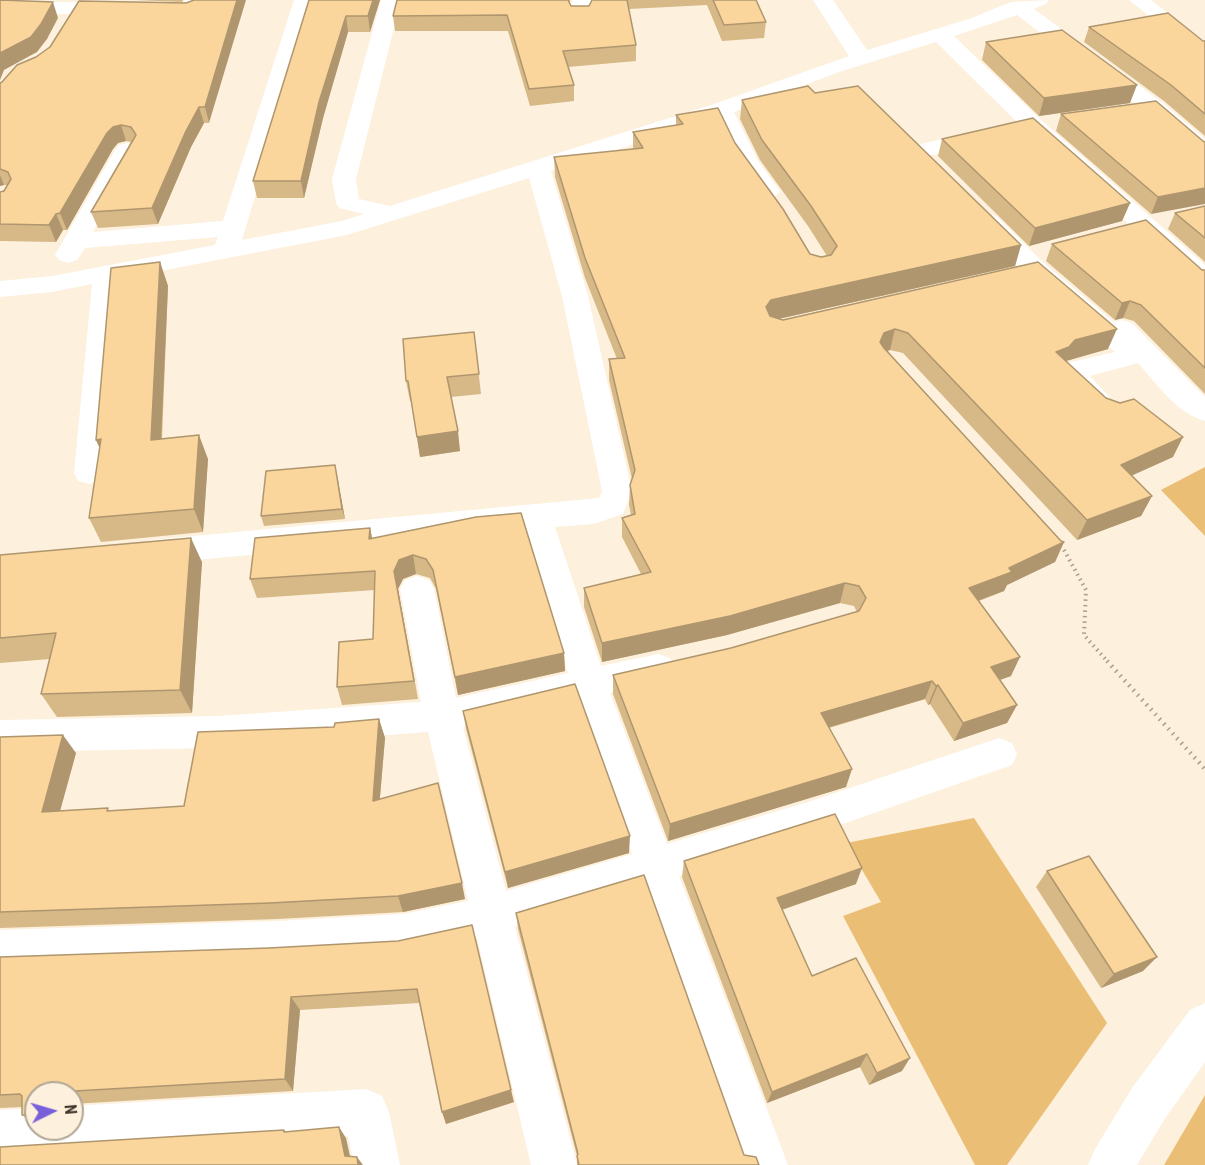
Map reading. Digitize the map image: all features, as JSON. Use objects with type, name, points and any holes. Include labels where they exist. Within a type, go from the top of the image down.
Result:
[{"type":"street","points":[[0,7],[79,4],[190,9],[195,0]]},
{"type":"street","points":[[230,239],[304,0]]},
{"type":"street","points":[[391,0],[344,179],[348,203],[392,214]]},
{"type":"street","points":[[823,0],[862,59]]},
{"type":"street","points":[[1139,0],[1205,51]]},
{"type":"street","points":[[76,240],[230,239],[347,228],[722,109],[840,76],[862,59],[939,33],[972,15],[1028,3],[1205,151]]},
{"type":"street","points":[[65,27],[79,4]]},
{"type":"street","points":[[939,33],[1026,128],[1132,229],[1205,279]]},
{"type":"street","points":[[1122,113],[1155,108]]},
{"type":"street","points":[[722,109],[747,162],[780,208]]},
{"type":"street","points":[[917,152],[1026,128]]},
{"type":"street","points":[[52,284],[127,150]]},
{"type":"street","points":[[125,555],[593,512],[612,506],[617,491],[575,296],[538,166]]},
{"type":"street","points":[[974,209],[1035,260],[1070,299],[1128,348],[1130,354],[1126,358],[1077,370],[1073,374],[1112,412]]},
{"type":"street","points":[[1132,229],[1171,219]]},
{"type":"street","points":[[0,289],[52,284],[106,273],[230,239]]},
{"type":"street","points":[[1004,279],[1035,260]]},
{"type":"street","points":[[89,472],[106,273]]},
{"type":"street","points":[[1070,299],[1083,297],[1096,302],[1190,400],[1205,411]]},
{"type":"street","points":[[536,517],[589,684],[765,1165]]},
{"type":"street","points":[[417,589],[442,716],[554,1165]]},
{"type":"street","points":[[0,736],[218,732],[442,716],[693,659]]},
{"type":"street","points":[[0,950],[278,941],[403,934],[492,915],[655,866],[723,843],[808,819],[999,754]]},
{"type":"street","points":[[1111,1165],[1148,1104],[1205,1025]]},
{"type":"street","points":[[84,1128],[366,1112],[377,1165]]},
{"type":"street","points":[[0,1132],[24,1131]]},
{"type":"path","points":[[1064,550],[1086,590],[1083,635],[1205,769]]},
{"type":"shaded area","points":[[1205,467],[1205,536],[1161,490]]},
{"type":"shaded area","points":[[974,818],[1107,1023],[1007,1165],[975,1165],[843,916],[881,902],[846,843]]},
{"type":"shaded area","points":[[1205,1095],[1205,1165],[1164,1165]]},
{"type":"building","points":[[0,0],[53,2],[31,37],[0,53]]},
{"type":"building","points":[[194,0],[237,0],[205,107],[199,107],[186,131],[152,208],[91,212],[136,135],[131,127],[121,125],[113,127],[107,133],[60,213],[56,214],[49,225],[0,224],[0,192],[4,191],[11,179],[8,172],[0,169],[0,83],[17,65],[36,57],[50,47],[79,1],[186,3]]},
{"type":"building","points":[[309,0],[373,0],[368,16],[346,16],[319,102],[301,181],[253,181]]},
{"type":"building","points":[[397,0],[568,0],[571,6],[589,6],[592,0],[627,0],[636,45],[563,51],[574,85],[529,89],[507,15],[393,16]]},
{"type":"building","points":[[713,0],[756,0],[766,22],[724,25]]},
{"type":"building","points":[[1168,13],[1205,41],[1205,114],[1171,85],[1089,27]]},
{"type":"building","points":[[1062,30],[1137,85],[1044,98],[986,42]]},
{"type":"building","points":[[808,86],[815,93],[858,86],[1021,245],[771,300],[766,307],[770,316],[783,320],[1038,262],[1117,329],[1075,340],[1069,347],[1056,352],[1106,398],[1120,403],[1134,399],[1183,437],[1121,465],[1152,496],[1087,520],[908,333],[895,329],[884,333],[880,342],[884,348],[1064,542],[1009,568],[1012,572],[969,588],[1020,657],[991,667],[1017,705],[963,723],[938,685],[936,686],[932,681],[821,713],[852,769],[670,824],[613,675],[731,648],[859,611],[866,598],[859,586],[845,583],[730,616],[602,643],[584,588],[651,572],[622,518],[635,514],[630,485],[635,470],[609,359],[625,358],[585,258],[554,157],[643,148],[633,132],[683,124],[676,115],[718,108],[735,143],[783,209],[810,254],[821,257],[831,255],[837,246],[811,206],[762,140],[742,100]]},
{"type":"building","points":[[1156,101],[1205,142],[1205,188],[1158,197],[1061,114]]},
{"type":"building","points":[[1033,118],[1130,203],[1035,228],[942,139]]},
{"type":"building","points":[[1205,206],[1205,238],[1175,213]]},
{"type":"building","points":[[1146,220],[1202,270],[1205,270],[1205,368],[1141,305],[1130,301],[1122,303],[1052,244]]},
{"type":"building","points":[[160,262],[151,440],[199,435],[194,509],[89,518],[101,439],[96,440],[111,268]]},
{"type":"building","points":[[474,332],[479,374],[447,377],[458,431],[417,437],[408,381],[406,381],[403,339]]},
{"type":"building","points":[[335,465],[342,509],[261,516],[266,471]]},
{"type":"building","points":[[521,513],[564,653],[455,677],[433,570],[426,559],[413,555],[399,560],[394,571],[414,681],[337,687],[339,642],[373,639],[375,571],[250,579],[255,538],[370,528],[369,539],[476,517]]},
{"type":"building","points":[[191,538],[180,690],[41,694],[56,633],[0,638],[0,555]]},
{"type":"building","points":[[575,684],[630,836],[505,872],[463,711]]},
{"type":"building","points":[[379,719],[373,801],[438,783],[462,883],[398,896],[270,903],[0,912],[0,737],[63,735],[42,812],[108,808],[107,811],[184,806],[198,732],[334,727],[335,723]]},
{"type":"building","points":[[835,814],[862,868],[777,898],[812,976],[856,958],[910,1058],[877,1073],[867,1054],[772,1092],[684,861]]},
{"type":"building","points":[[1089,856],[1157,957],[1114,974],[1047,871]]},
{"type":"building","points":[[644,875],[744,1155],[756,1157],[759,1165],[579,1165],[516,913]]},
{"type":"building","points":[[472,925],[511,1090],[442,1112],[417,989],[291,997],[285,1079],[84,1090],[84,1081],[24,1081],[24,1115],[22,1115],[22,1096],[20,1094],[0,1095],[0,957],[269,948],[398,941]]},
{"type":"building","points":[[339,1127],[345,1156],[357,1157],[358,1165],[0,1165],[0,1147]]}]
